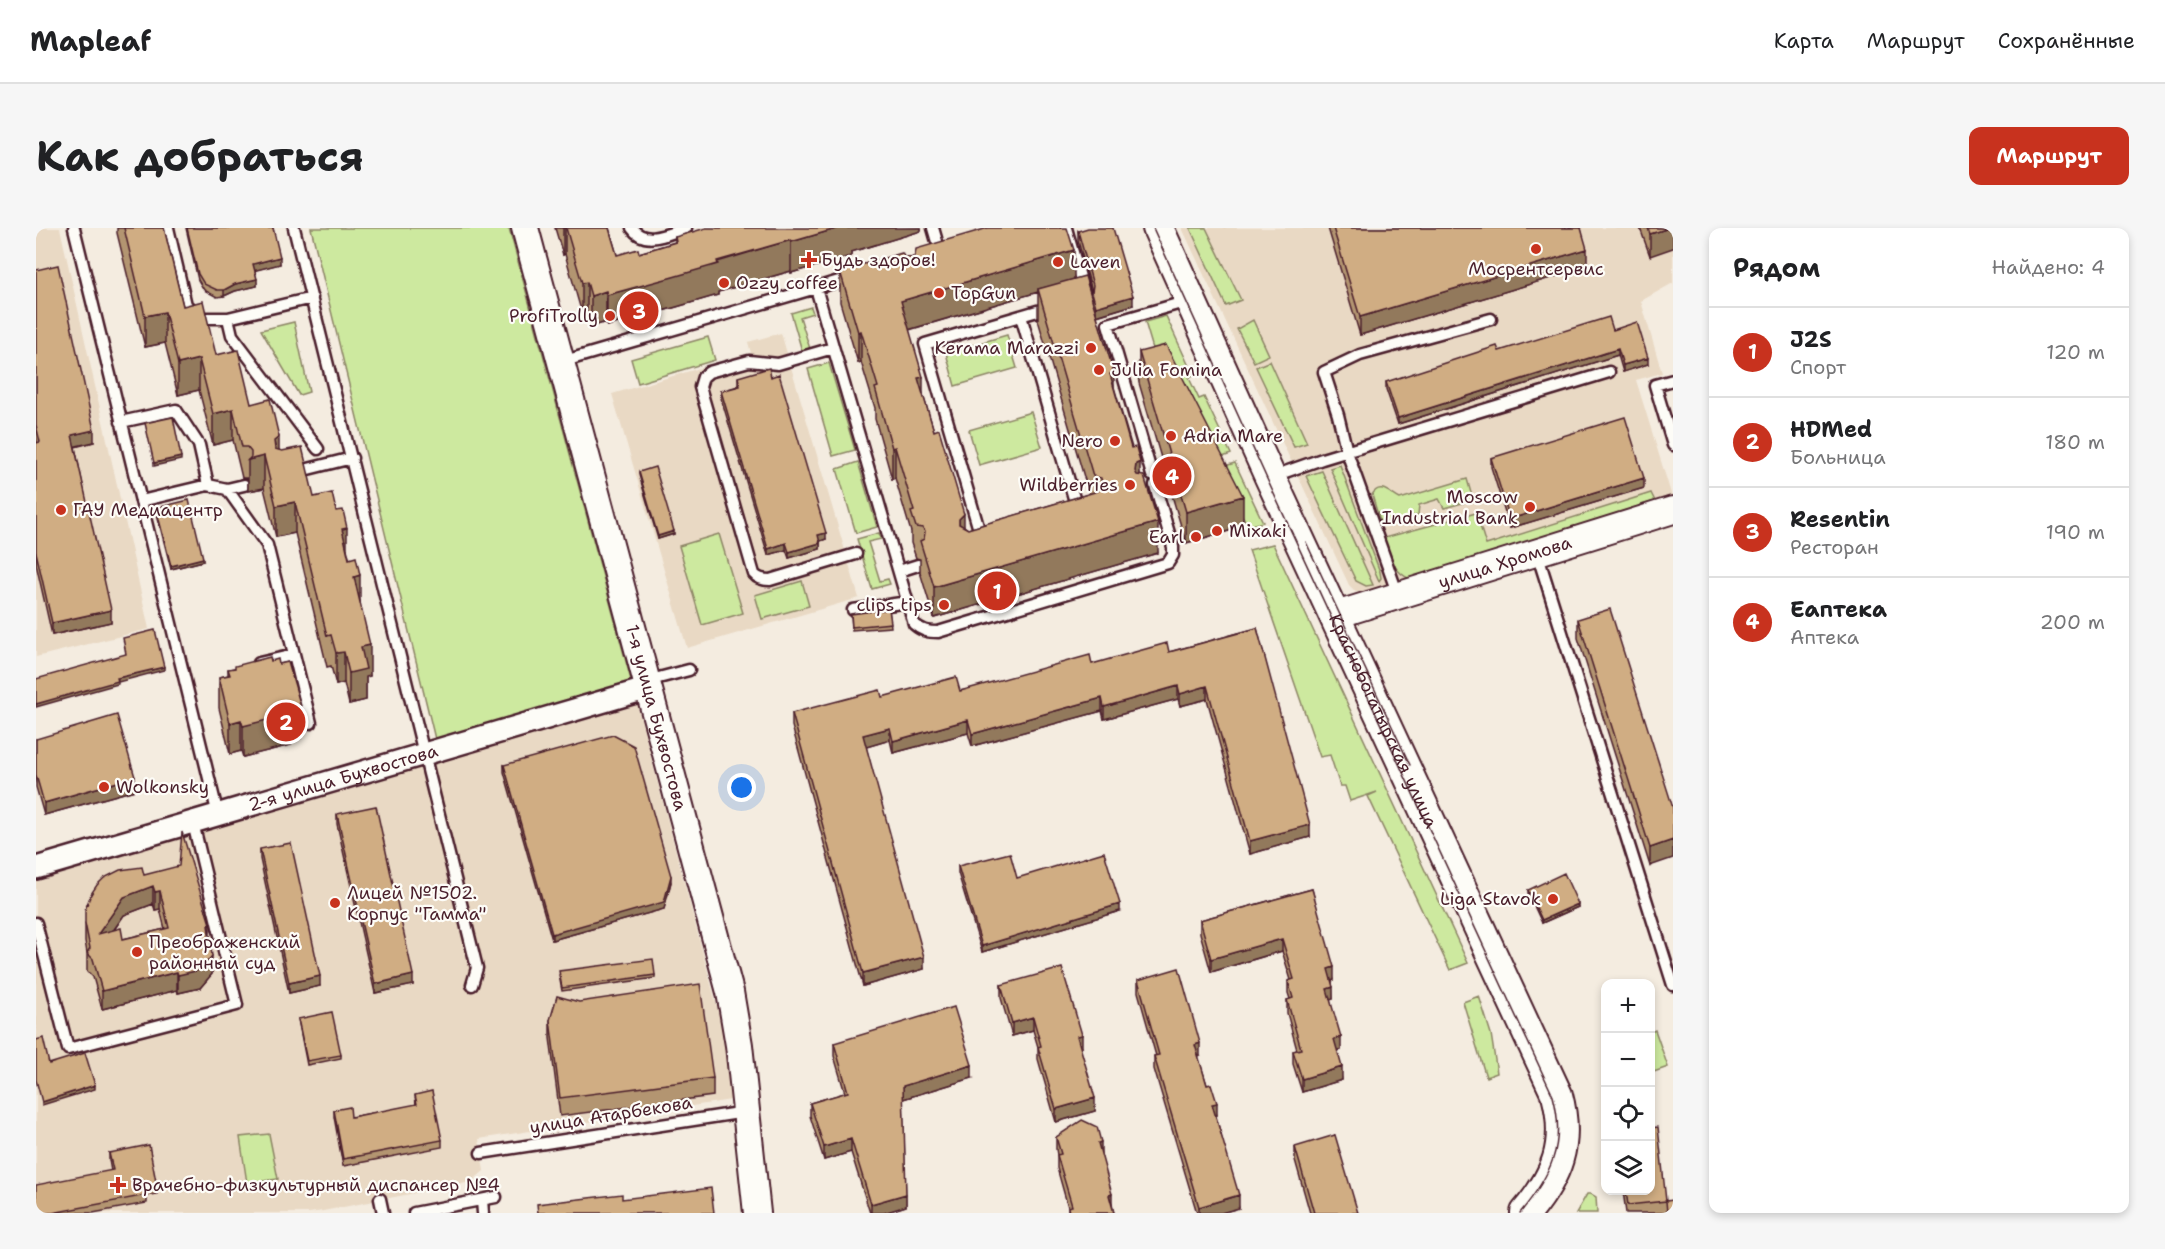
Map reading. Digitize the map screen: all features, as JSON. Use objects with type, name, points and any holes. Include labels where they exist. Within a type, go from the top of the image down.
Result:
[{"type":"main road","name":"Краснобогатырская улица","points":[[1158,228],[1270,477],[1557,1095],[1563,1123],[1562,1148],[1548,1182],[1526,1213]]},
{"type":"street","name":"1-я улица Бухвостова","points":[[525,228],[730,992],[757,1213]]},
{"type":"street","name":"улица Хромова","points":[[1336,615],[1672,514]]},
{"type":"street","name":"2-я улица Бухвостова","points":[[36,868],[193,823],[648,684]]},
{"type":"lane","points":[[74,228],[218,815]]},
{"type":"lane","points":[[168,228],[186,305],[201,318],[228,318],[312,298]]},
{"type":"lane","points":[[294,228],[477,968],[472,985]]},
{"type":"lane","points":[[632,228],[638,235],[650,238],[686,228]]},
{"type":"lane","points":[[933,228],[940,252]]},
{"type":"lane","points":[[1066,228],[1086,297],[1078,299]]},
{"type":"lane","points":[[926,256],[952,248]]},
{"type":"lane","points":[[561,362],[868,273]]},
{"type":"lane","points":[[816,288],[914,624],[924,631],[938,632],[1163,566],[1171,560],[1174,551],[1108,324],[1191,300]]},
{"type":"lane","points":[[984,546],[925,344],[1060,305]]},
{"type":"lane","points":[[1021,316],[1080,518]]},
{"type":"lane","points":[[228,318],[232,335],[318,449]]},
{"type":"lane","points":[[1398,596],[1347,452],[1324,372],[1360,355],[1491,319]]},
{"type":"lane","points":[[833,348],[775,365],[752,361],[709,372],[703,377],[700,387],[754,574],[760,579],[770,579],[856,554]]},
{"type":"lane","points":[[1270,477],[1609,372]]},
{"type":"lane","points":[[1673,380],[1655,385],[1673,445]]},
{"type":"lane","points":[[121,422],[176,410],[199,445],[208,485]]},
{"type":"lane","points":[[281,475],[352,458]]},
{"type":"lane","points":[[141,501],[208,485],[227,489],[244,485]]},
{"type":"lane","points":[[227,489],[267,546],[310,723]]},
{"type":"lane","points":[[1537,553],[1673,985]]},
{"type":"lane","points":[[899,571],[918,565]]},
{"type":"lane","points":[[853,610],[908,602]]},
{"type":"lane","points":[[249,665],[294,654]]},
{"type":"lane","points":[[648,684],[689,669]]},
{"type":"lane","points":[[36,923],[68,1049],[237,1005],[193,823]]},
{"type":"lane","name":"улица Атарбекова","points":[[481,1153],[746,1112]]},
{"type":"lane","points":[[414,1213],[496,1197]]},
{"type":"lane","points":[[380,1199],[382,1213]]},
{"type":"lane","points":[[482,1200],[483,1213]]},
{"type":"shaded area","points":[[36,228],[60,228],[149,629],[36,657]]},
{"type":"shaded area","points":[[1182,228],[1673,228],[1673,283],[1641,301],[1662,373],[1636,380],[1673,500],[1373,596],[1356,592],[1349,585]]},
{"type":"shaded area","points":[[781,333],[859,598],[687,648],[612,394],[751,353],[748,342]]},
{"type":"shaded area","points":[[637,704],[724,1033],[731,1100],[479,1139],[484,1171],[471,1182],[323,1211],[309,1213],[36,1213],[36,880],[440,759]]},
{"type":"green space","points":[[311,228],[509,228],[632,684],[435,739]]},
{"type":"green space","points":[[1190,228],[1206,228],[1241,300],[1226,306]]},
{"type":"green space","points":[[811,307],[813,313],[800,317],[810,349],[802,351],[791,313]]},
{"type":"green space","points":[[1166,316],[1193,375],[1189,378],[1199,399],[1204,397],[1231,454],[1214,460],[1170,373],[1139,382],[1134,365],[1156,359],[1145,322]]},
{"type":"green space","points":[[1253,320],[1269,355],[1254,362],[1237,329]]},
{"type":"green space","points":[[294,322],[309,392],[299,395],[261,330]]},
{"type":"green space","points":[[1007,335],[1017,368],[955,386],[946,353]]},
{"type":"green space","points":[[708,337],[715,360],[638,383],[631,359]]},
{"type":"green space","points":[[1270,361],[1307,443],[1294,447],[1256,367]]},
{"type":"green space","points":[[829,363],[855,450],[833,456],[808,369]]},
{"type":"green space","points":[[1031,412],[1042,447],[979,465],[969,430]]},
{"type":"green space","points":[[858,462],[877,527],[856,533],[837,469]]},
{"type":"green space","points":[[1235,463],[1263,522],[1248,526],[1218,468]]},
{"type":"green space","points":[[1340,465],[1380,572],[1379,581],[1330,468]]},
{"type":"green space","points":[[1322,471],[1373,585],[1366,586],[1356,581],[1306,476]]},
{"type":"green space","points":[[1467,479],[1473,500],[1444,508],[1439,499],[1419,505],[1418,515],[1381,525],[1372,495],[1378,489],[1385,490],[1400,499]]},
{"type":"green space","points":[[1651,493],[1655,501],[1410,579],[1395,567],[1384,538],[1476,513],[1486,545]]},
{"type":"green space","points":[[879,533],[881,539],[868,542],[880,581],[888,579],[890,584],[872,589],[857,539]]},
{"type":"green space","points":[[719,534],[743,613],[702,625],[679,546]]},
{"type":"green space","points":[[1273,544],[1468,963],[1450,970],[1368,796],[1377,792],[1350,801],[1345,786],[1340,786],[1330,755],[1320,757],[1249,550]]},
{"type":"green space","points":[[802,581],[809,606],[762,619],[755,595]]},
{"type":"green space","points":[[1479,996],[1491,1034],[1497,1073],[1486,1077],[1463,1002]]},
{"type":"green space","points":[[1655,1030],[1668,1067],[1655,1072]]},
{"type":"green space","points":[[269,1134],[278,1179],[247,1183],[240,1137]]},
{"type":"green space","points":[[1587,1194],[1596,1197],[1597,1213],[1576,1213]]},
{"type":"building","points":[[124,228],[164,228],[183,306],[203,301],[216,355],[238,350],[251,404],[270,399],[279,437],[274,441],[275,449],[282,451],[302,447],[314,497],[332,493],[336,511],[343,510],[347,528],[342,529],[349,559],[356,557],[360,575],[354,577],[370,645],[361,647],[366,669],[349,673],[344,652],[336,653],[331,635],[327,636],[295,502],[276,506],[264,456],[248,460],[251,452],[247,447],[242,447],[233,409],[213,414],[199,359],[178,364],[165,312],[145,316]]},
{"type":"building","points":[[187,228],[273,228],[280,257],[253,264],[257,279],[235,284],[224,290],[217,290],[204,284],[198,274]]},
{"type":"building","points":[[566,228],[609,228],[617,255],[638,249],[639,253],[676,242],[675,237],[706,228],[839,228],[717,261],[718,264],[673,277],[607,295],[606,291],[591,296],[587,282],[582,283]]},
{"type":"building","points":[[988,228],[1067,228],[1074,250],[901,301],[923,377],[918,378],[934,431],[939,429],[964,514],[959,519],[959,524],[968,529],[1098,491],[1102,485],[1101,478],[1093,476],[1038,289],[1085,276],[1114,373],[1110,374],[1131,448],[1136,447],[1140,462],[1136,464],[1135,471],[1137,475],[1144,476],[1158,522],[934,587],[920,541],[924,539],[925,532],[923,528],[916,527],[911,512],[914,511],[895,447],[892,448],[875,388],[878,387],[861,331],[858,332],[840,271],[902,253],[904,257],[911,258],[915,256],[916,249]]},
{"type":"building","points":[[1088,228],[1113,228],[1133,296],[1096,307],[1092,292],[1093,285],[1078,231]]},
{"type":"building","points":[[1333,228],[1581,228],[1587,249],[1360,317]]},
{"type":"building","points":[[1648,228],[1669,228],[1650,234]]},
{"type":"building","points":[[58,265],[94,430],[72,435],[111,610],[52,623],[36,552],[36,443],[40,442],[36,425],[36,270]]},
{"type":"building","points":[[1609,317],[1613,330],[1637,322],[1648,358],[1623,365],[1618,349],[1398,418],[1386,382],[1497,346],[1499,351]]},
{"type":"building","points":[[1166,345],[1243,496],[1186,512],[1139,352]]},
{"type":"building","points":[[769,368],[771,377],[779,374],[826,533],[818,535],[820,543],[789,552],[786,543],[768,549],[721,391],[740,386],[738,377]]},
{"type":"building","points":[[173,417],[181,457],[154,463],[145,423]]},
{"type":"building","points":[[1625,417],[1644,478],[1510,519],[1491,458]]},
{"type":"building","points":[[655,467],[674,531],[658,536],[639,472]]},
{"type":"building","points":[[189,500],[203,558],[171,566],[156,508]]},
{"type":"building","points":[[889,609],[891,623],[852,627],[851,614]]},
{"type":"building","points":[[1610,609],[1673,808],[1673,840],[1650,848],[1578,619]]},
{"type":"building","points":[[1257,628],[1310,825],[1250,841],[1207,686],[1180,694],[1178,686],[1104,707],[1102,698],[972,734],[968,720],[893,741],[890,728],[863,735],[924,957],[863,973],[792,713],[880,690],[882,697],[956,677],[960,691],[1090,655],[1092,664],[1167,643],[1169,652]]},
{"type":"building","points":[[155,630],[164,667],[117,678],[118,681],[36,704],[36,679],[126,654],[123,638]]},
{"type":"building","points":[[270,657],[271,661],[278,659],[279,664],[288,662],[301,707],[290,709],[291,714],[243,726],[241,720],[230,723],[219,677],[230,675],[228,669],[235,668],[235,666]]},
{"type":"building","points":[[117,715],[135,777],[44,803],[36,775],[36,739]]},
{"type":"building","points":[[613,735],[634,746],[671,876],[664,902],[552,934],[504,765]]},
{"type":"building","points":[[376,806],[413,975],[375,984],[337,814]]},
{"type":"building","points":[[182,832],[210,924],[208,925],[212,956],[200,970],[178,975],[177,972],[102,991],[93,959],[87,953],[90,948],[85,910],[91,894],[104,878],[120,870],[142,867],[144,875],[179,866]],"holes":[[[153,886],[155,892],[160,891],[169,928],[123,939],[121,928],[98,934],[124,897]]]},
{"type":"building","points":[[291,843],[320,976],[289,983],[260,849]]},
{"type":"building","points":[[1104,852],[1120,904],[982,946],[958,866],[1010,853],[1017,878]]},
{"type":"building","points":[[1564,873],[1578,904],[1542,920],[1528,890]]},
{"type":"building","points":[[1312,889],[1334,967],[1328,969],[1333,987],[1327,989],[1341,1037],[1334,1039],[1342,1067],[1302,1079],[1293,1051],[1301,1049],[1287,1000],[1293,998],[1288,981],[1294,979],[1282,939],[1211,959],[1200,920]]},
{"type":"building","points":[[653,959],[655,975],[562,988],[559,971]]},
{"type":"building","points":[[1062,968],[1082,1035],[1077,1036],[1095,1098],[1056,1109],[1038,1047],[1041,1046],[1033,1017],[1012,1023],[1001,985]]},
{"type":"building","points":[[1179,968],[1200,1043],[1195,1045],[1207,1085],[1211,1084],[1217,1103],[1212,1104],[1239,1195],[1199,1207],[1154,1056],[1159,1055],[1138,980]]},
{"type":"building","points":[[700,984],[713,1078],[560,1098],[550,1020],[557,996],[579,1002]]},
{"type":"building","points":[[954,1007],[972,1065],[903,1086],[906,1194],[871,1204],[851,1139],[824,1147],[810,1103],[848,1092],[834,1043]]},
{"type":"building","points":[[332,1012],[341,1055],[307,1061],[298,1019]]},
{"type":"building","points":[[43,1038],[49,1064],[85,1053],[95,1085],[42,1102],[36,1080],[36,1040]]},
{"type":"building","points":[[432,1091],[442,1140],[343,1159],[334,1110],[350,1107],[351,1117],[417,1104],[415,1095]]},
{"type":"building","points":[[1082,1120],[1097,1127],[1101,1142],[1098,1143],[1112,1194],[1109,1195],[1114,1213],[1069,1213],[1068,1207],[1072,1206],[1057,1155],[1061,1154],[1056,1137]]},
{"type":"building","points":[[1655,1127],[1658,1127],[1666,1201],[1628,1205],[1627,1195],[1655,1195]]},
{"type":"building","points":[[1335,1135],[1358,1213],[1314,1213],[1295,1147]]},
{"type":"building","points":[[149,1145],[157,1187],[146,1189],[147,1195],[52,1213],[36,1213],[36,1185],[113,1170],[109,1153]]},
{"type":"building","points":[[711,1188],[714,1213],[538,1213],[537,1204],[622,1194],[622,1199]]},
{"type":"building","points":[[1673,1200],[1673,1213],[1667,1213],[1666,1201]]},
{"type":"tram line","points":[[1153,228],[1553,1096],[1558,1130],[1553,1159],[1540,1186],[1520,1213]]},
{"type":"tram line","points":[[1306,542],[1410,765]]},
{"type":"place","name":"Мосрентсервис","points":[[1536,249]]},
{"type":"place","name":"Будь здоров!","points":[[809,260]]},
{"type":"place","name":"Laven","points":[[1058,262]]},
{"type":"place","name":"Ozzy coffee","points":[[724,283]]},
{"type":"place","name":"TopGun","points":[[939,293]]},
{"type":"place","name":"Resentin","points":[[639,311]]},
{"type":"place","name":"ProfiTrolly","points":[[610,316]]},
{"type":"place","name":"Kerama Marazzi","points":[[1091,348]]},
{"type":"place","name":"Julia Fomina","points":[[1099,370]]},
{"type":"place","name":"Adria Mare","points":[[1171,436]]},
{"type":"place","name":"Nero","points":[[1115,441]]},
{"type":"place","name":"Еаптека","points":[[1172,476]]},
{"type":"place","name":"Wildberries","points":[[1130,485]]},
{"type":"place","name":"Moscow Industrial Bank","points":[[1530,507]]},
{"type":"place","name":"ГАУ Медиацентр","points":[[61,510]]},
{"type":"place","name":"Mixaki","points":[[1217,531]]},
{"type":"place","name":"Earl","points":[[1196,537]]},
{"type":"place","name":"J2S","points":[[997,591]]},
{"type":"place","name":"clips tips","points":[[944,605]]},
{"type":"place","name":"HDMed","points":[[286,722]]},
{"type":"place","name":"Wolkonsky","points":[[104,787]]},
{"type":"place","name":"Liga Stavok","points":[[1553,899]]},
{"type":"place","name":"Лицей №1502. Корпус \"Гамма\"","points":[[335,903]]},
{"type":"place","name":"Преображенский районный суд","points":[[137,952]]},
{"type":"place","name":"Врачебно-физкультурный диспансер №4","points":[[118,1185]]}]
